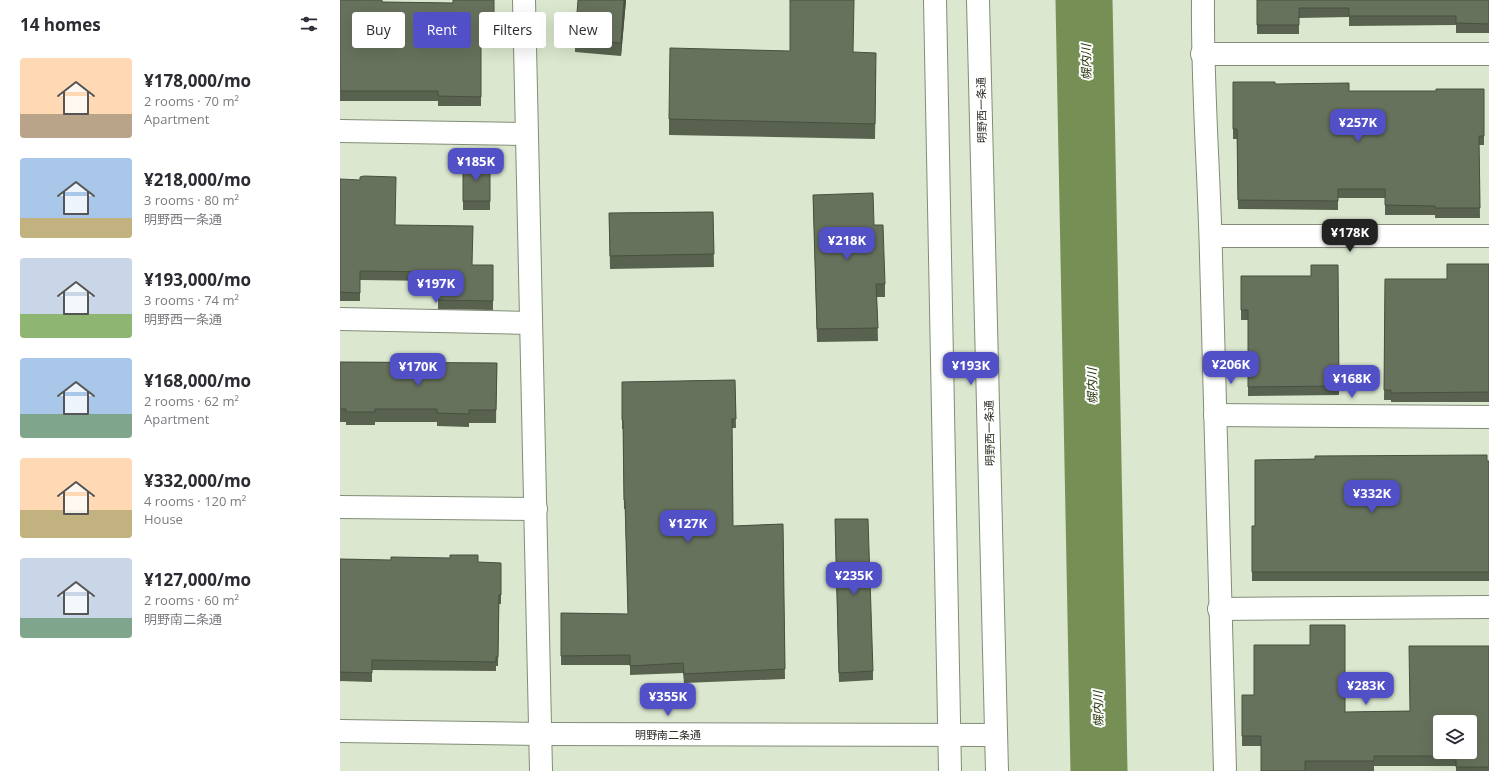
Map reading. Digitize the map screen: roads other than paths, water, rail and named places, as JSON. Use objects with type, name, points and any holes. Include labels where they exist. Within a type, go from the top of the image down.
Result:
[{"type":"street","points":[[524,0],[541,771]]},
{"type":"street","points":[[935,0],[950,771]]},
{"type":"street","name":"明野西一条通","points":[[978,0],[997,771]]},
{"type":"street","points":[[1203,0],[1202,54],[1211,236],[1219,609],[1225,771]]},
{"type":"street","points":[[1202,54],[1489,54]]},
{"type":"street","points":[[340,132],[527,134]]},
{"type":"street","points":[[1211,236],[1489,236]]},
{"type":"street","points":[[340,319],[531,324]]},
{"type":"street","points":[[1215,415],[1489,417]]},
{"type":"street","points":[[340,507],[536,509]]},
{"type":"street","points":[[1219,609],[1489,607]]},
{"type":"street","name":"明野南二条通","points":[[340,731],[540,734],[996,735]]},
{"type":"waterway","name":"幌内川","points":[[1084,0],[1099,771]]}]
